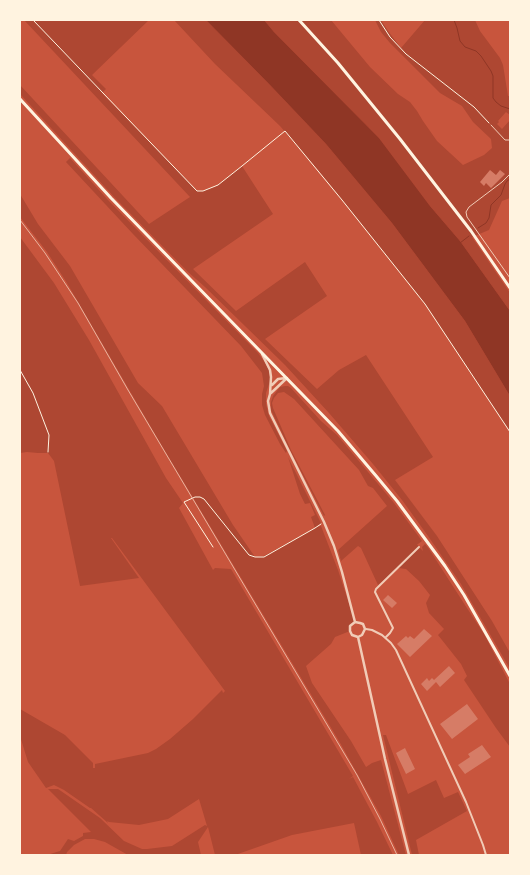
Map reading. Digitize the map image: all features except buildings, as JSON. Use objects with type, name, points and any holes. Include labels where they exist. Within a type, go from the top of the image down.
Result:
[{"type":"main road","points":[[299,20],[338,63],[400,139],[471,231],[510,288]]},
{"type":"main road","points":[[20,99],[111,198],[338,431],[412,520],[445,566],[484,629],[510,676]]},
{"type":"street","points":[[260,351],[270,370],[271,387],[268,401],[270,413],[334,546],[355,622]]},
{"type":"street","points":[[271,387],[278,379],[288,378]]},
{"type":"street","points":[[270,394],[288,378]]},
{"type":"street","points":[[386,637],[392,628],[375,592],[376,589],[419,547]]},
{"type":"street","points":[[355,622],[360,623],[365,629],[372,630],[386,637],[396,650],[459,787],[486,855]]},
{"type":"street","points":[[355,622],[350,626],[350,631],[352,635],[358,637]]},
{"type":"street","points":[[358,637],[362,635],[365,629]]},
{"type":"street","points":[[358,637],[385,760],[409,855]]},
{"type":"lane","points":[[491,125],[505,140],[510,140]]},
{"type":"lane","points":[[510,174],[469,207],[466,212],[510,278]]},
{"type":"path","points":[[33,20],[197,191],[203,192],[218,184],[285,131],[425,304],[510,432]]},
{"type":"path","points":[[379,20],[390,37],[406,54],[474,107],[491,125]]},
{"type":"path","points":[[20,370],[33,393],[49,435],[48,452]]},
{"type":"path","points":[[213,547],[184,502],[195,497],[204,499],[249,555],[255,557],[264,556],[324,522]]},
{"type":"shaded area","points":[[24,20],[149,20],[92,75],[106,89],[102,93],[197,191],[203,191],[218,185],[242,166],[273,214],[193,269],[236,311],[305,262],[327,296],[265,339],[317,389],[339,370],[366,355],[433,457],[395,480],[437,536],[492,621],[510,653],[510,669],[461,584],[402,500],[373,464],[285,365],[188,272],[115,198],[20,94],[20,85],[149,224],[190,197]]},
{"type":"shaded area","points":[[174,20],[206,20],[326,144],[392,223],[465,321],[510,396],[510,432],[425,304],[318,170],[280,126],[215,64]]},
{"type":"shaded area","points":[[206,20],[264,20],[379,138],[430,206],[460,241],[510,311],[510,396],[465,321],[392,223],[326,144]]},
{"type":"shaded area","points":[[264,20],[331,20],[370,67],[398,94],[410,102],[437,141],[463,165],[484,155],[492,148],[491,139],[473,122],[462,106],[440,93],[390,43],[381,32],[375,20],[381,20],[401,48],[425,20],[475,20],[480,31],[500,58],[508,96],[510,96],[510,115],[506,112],[497,124],[502,129],[510,120],[510,198],[502,201],[489,230],[472,237],[510,293],[510,311],[460,241],[430,206],[379,138]]},
{"type":"shaded area","points":[[70,158],[108,200],[264,361],[269,370],[270,377],[266,393],[266,404],[269,416],[287,451],[286,453],[265,415],[262,405],[264,386],[262,373],[241,346],[66,162]]},
{"type":"shaded area","points":[[20,194],[38,224],[70,266],[138,383],[162,406],[233,525],[255,557],[264,556],[315,528],[311,517],[315,515],[310,503],[305,504],[300,494],[288,457],[321,523],[317,527],[321,526],[355,622],[351,625],[350,631],[335,637],[331,644],[306,666],[312,683],[366,767],[381,760],[406,855],[399,855],[381,816],[339,741],[159,441],[67,283],[47,252],[20,217]]},
{"type":"shaded area","points":[[20,237],[54,283],[89,340],[166,478],[183,503],[179,508],[213,570],[215,568],[231,569],[353,776],[349,779],[353,777],[393,855],[361,855],[354,823],[292,835],[235,855],[215,855],[208,827],[198,842],[201,855],[128,855],[105,842],[85,839],[74,845],[66,855],[47,855],[60,851],[68,839],[74,841],[83,836],[83,833],[91,832],[48,789],[58,789],[100,818],[124,841],[142,849],[172,846],[205,825],[207,826],[199,799],[168,819],[139,825],[107,821],[108,823],[91,808],[64,790],[54,785],[46,788],[28,762],[20,736],[20,709],[65,735],[93,763],[93,768],[95,768],[95,764],[148,753],[156,749],[193,719],[222,690],[223,693],[225,691],[112,538],[139,578],[80,586],[54,461],[48,453],[20,453]]},
{"type":"shaded area","points":[[288,386],[337,435],[394,503],[422,541],[417,544],[419,547],[423,551],[422,547],[425,544],[429,549],[484,634],[510,684],[510,747],[464,680],[467,676],[461,664],[438,635],[444,629],[429,613],[426,603],[430,595],[419,581],[406,569],[398,568],[378,585],[361,548],[358,546],[341,561],[338,550],[387,506],[373,488],[368,486],[359,470],[294,399],[284,392],[278,393],[272,403],[273,408],[291,450],[324,516],[290,450],[271,410],[271,402],[273,396],[280,387]]},
{"type":"shaded area","points":[[383,735],[386,735],[408,794],[436,780],[444,798],[458,792],[467,811],[416,840],[419,855],[412,855]]},
{"type":"waterway","points":[[454,20],[460,41],[465,47],[476,51],[491,71],[493,76],[493,98],[501,106],[510,109]]},
{"type":"waterway","points":[[478,228],[486,223],[489,218],[491,205],[501,195],[505,184],[510,179]]},
{"type":"waterway","points":[[460,243],[469,236]]},
{"type":"railway","points":[[20,220],[45,253],[78,303],[357,775],[397,855]]}]
